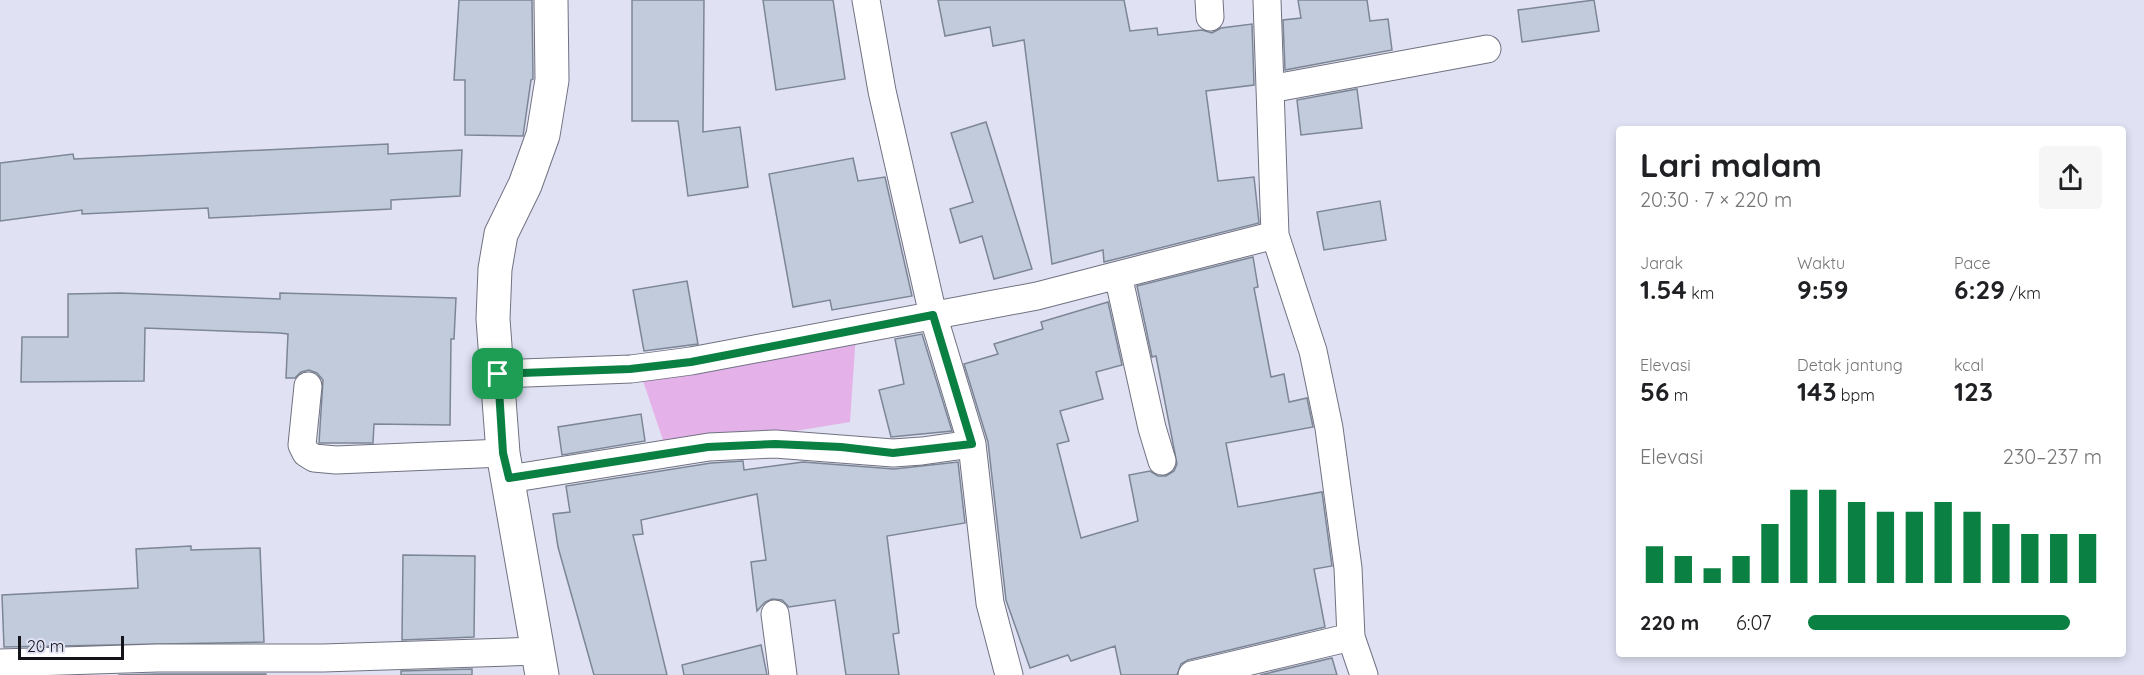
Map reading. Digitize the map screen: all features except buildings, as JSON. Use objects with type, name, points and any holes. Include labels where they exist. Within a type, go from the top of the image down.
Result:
[{"type":"street","points":[[0,663],[146,658],[323,658],[540,663],[506,466],[493,319],[495,269],[501,234],[525,185],[543,135],[552,80],[551,0]]},
{"type":"street","points":[[866,0],[882,91],[933,315],[972,444],[990,603],[1009,675]]},
{"type":"street","points":[[1267,0],[1275,235],[1313,351],[1329,428],[1347,568],[1351,637],[1364,675]]},
{"type":"street","points":[[1270,89],[1488,49]]},
{"type":"street","points":[[498,374],[630,369],[691,362],[1037,296],[1275,235]]},
{"type":"street","points":[[1118,275],[1152,428],[1162,461]]},
{"type":"street","points":[[308,386],[302,444],[306,453],[314,458],[506,466],[708,447],[775,444],[841,447],[893,453],[972,444]]},
{"type":"street","points":[[775,614],[783,675]]},
{"type":"street","points":[[1192,675],[1351,637]]},
{"type":"shaded area","points":[[856,334],[850,422],[667,452],[641,375]]},
{"type":"route","points":[[933,315],[972,444],[922,452],[893,453],[841,447],[775,444],[708,447],[509,478],[503,453],[498,374],[630,369],[691,362],[933,315]]}]
